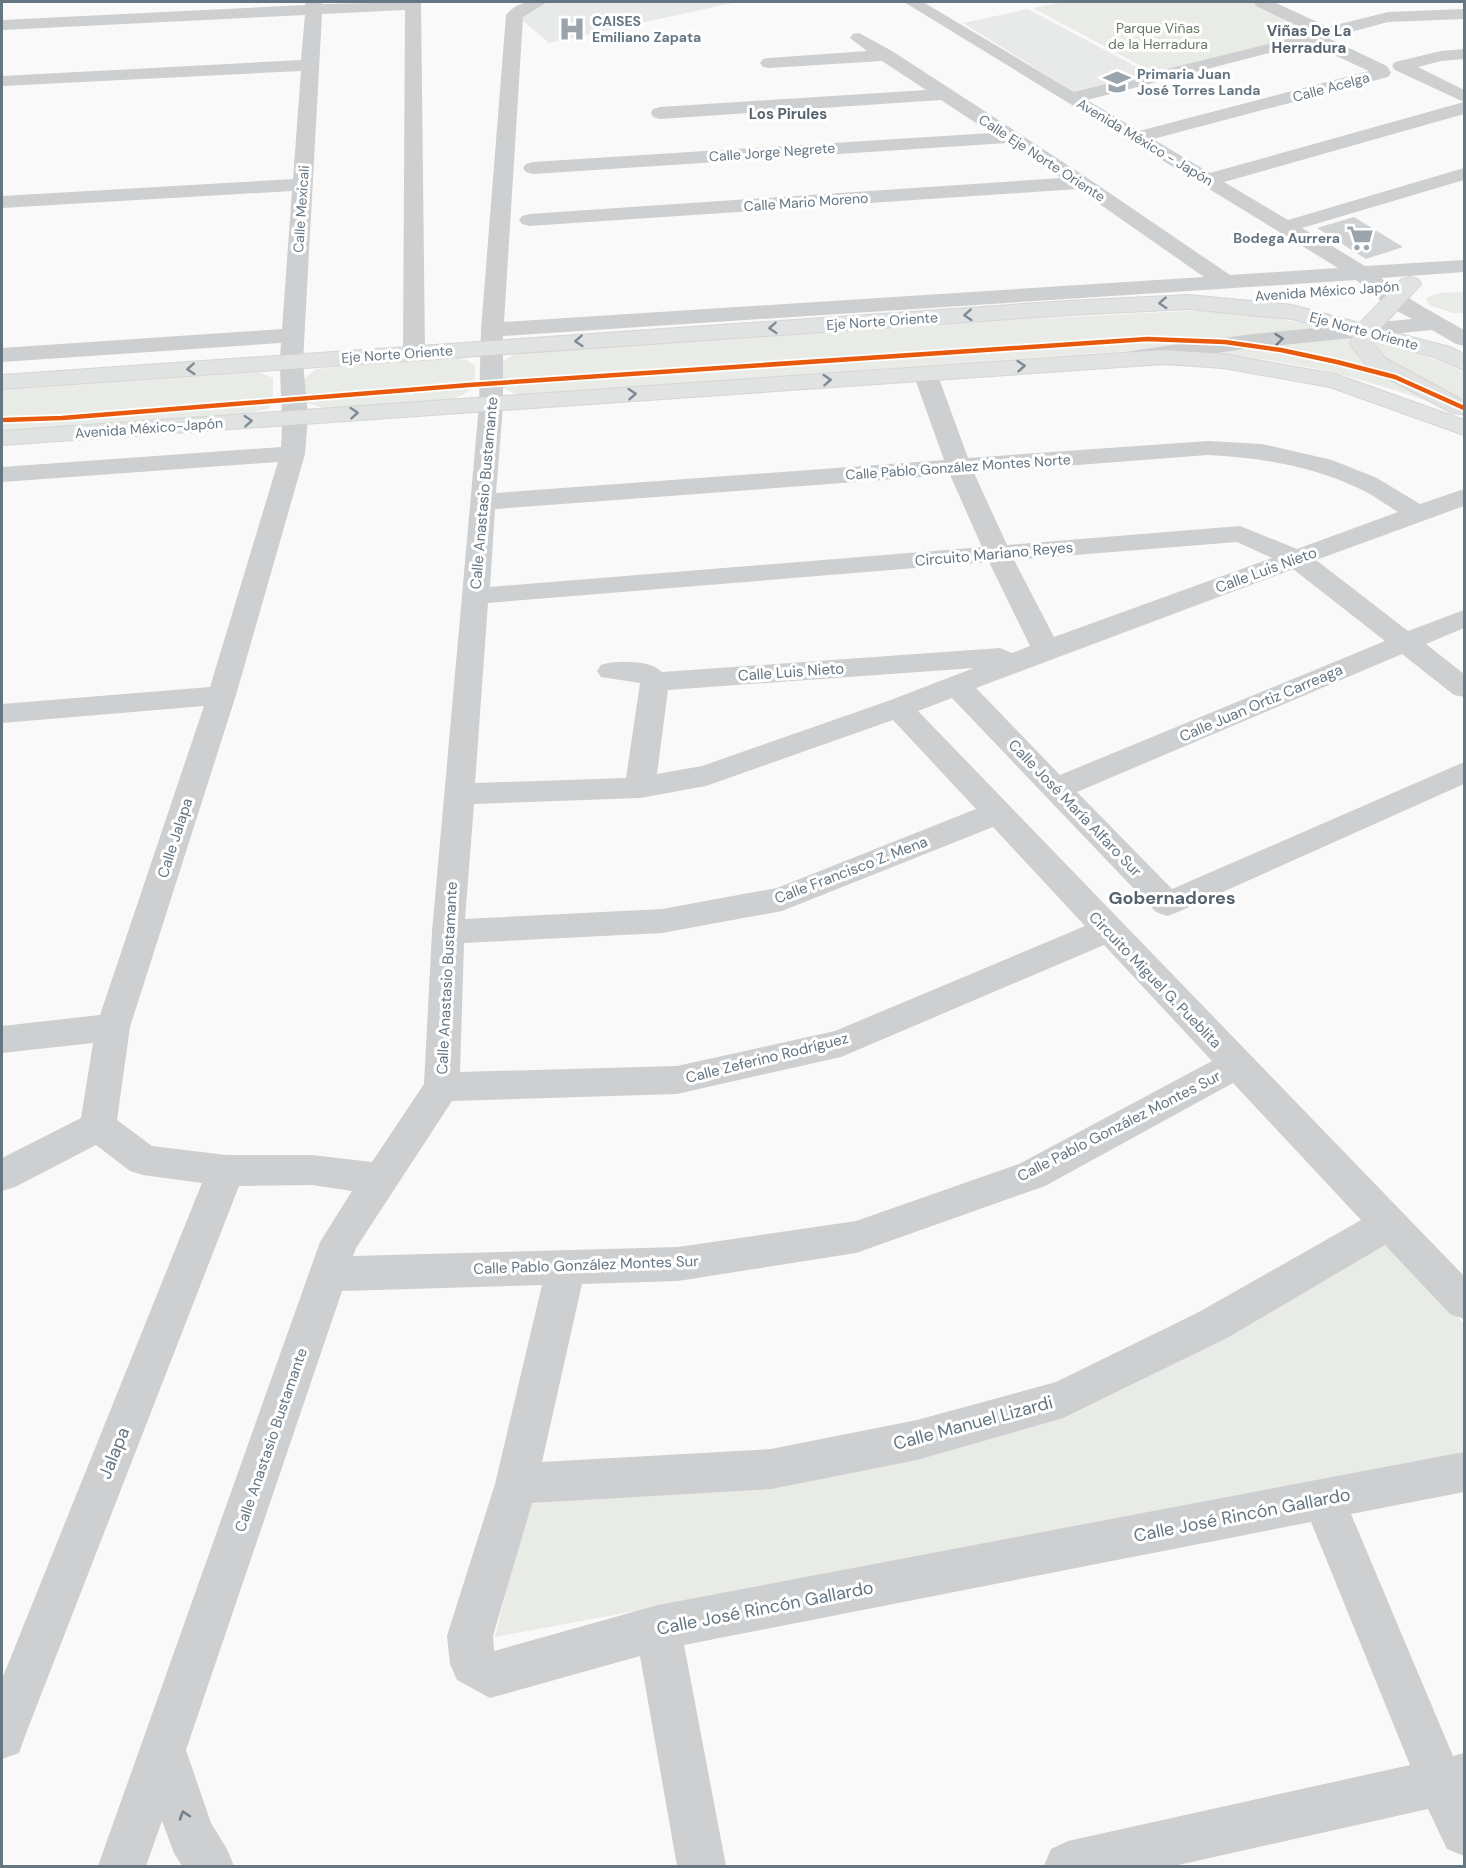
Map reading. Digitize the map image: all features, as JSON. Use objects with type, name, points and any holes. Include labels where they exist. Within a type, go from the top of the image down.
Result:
[{"type":"main road","points":[[1410,277],[1376,286],[1361,344],[1377,363],[1464,410]]},
{"type":"main road","name":"Eje Norte Oriente","points":[[291,362],[414,353],[491,339],[1190,302],[1293,312],[1442,352],[1464,363]]},
{"type":"main road","points":[[296,417],[1164,357],[1223,361],[1335,381],[1464,428]]},
{"type":"main road","points":[[2,382],[291,362]]},
{"type":"main road","name":"Avenida México-Japón","points":[[2,438],[296,417]]},
{"type":"street","points":[[48,23],[57,2]]},
{"type":"street","points":[[96,21],[102,2]]},
{"type":"street","name":"Calle Anastasio Bustamante","points":[[122,1866],[339,1242],[442,1087],[448,932],[491,405],[491,339],[514,15],[539,2]]},
{"type":"street","name":"Avenida México - Japón","points":[[912,2],[1285,227],[1435,324],[1464,339]]},
{"type":"street","points":[[1262,2],[1326,33],[1388,17],[1464,14]]},
{"type":"street","points":[[2,26],[314,6],[413,3],[414,353]]},
{"type":"street","name":"Calle Mexicali","points":[[296,417],[291,362],[292,335],[314,6]]},
{"type":"street","name":"Calle Eje Norte Oriente","points":[[859,38],[1082,183],[1223,280]]},
{"type":"street","name":"Calle Acelga","points":[[1072,98],[1308,38],[1317,39],[1381,70],[1382,73],[1137,137]]},
{"type":"street","points":[[1462,109],[1401,66],[1441,56],[1464,54]]},
{"type":"street","points":[[769,63],[886,55]]},
{"type":"street","points":[[2,81],[310,65]]},
{"type":"street","points":[[660,112],[945,94]]},
{"type":"street","points":[[1208,180],[1462,109]]},
{"type":"street","name":"Calle Jorge Negrete","points":[[532,168],[1011,137]]},
{"type":"street","points":[[1285,227],[1464,174]]},
{"type":"street","name":"Calle Mario Moreno","points":[[530,220],[1082,183]]},
{"type":"street","points":[[2,202],[302,184]]},
{"type":"street","points":[[1410,277],[1464,252]]},
{"type":"street","points":[[1376,286],[1464,266]]},
{"type":"street","name":"Avenida México Japón","points":[[1410,277],[1464,281]]},
{"type":"street","name":"Eje Norte Oriente","points":[[491,339],[1223,280],[1376,286]]},
{"type":"street","name":"Avenida México Japón","points":[[1190,302],[1376,286]]},
{"type":"street","points":[[1117,360],[1252,341],[1464,322]]},
{"type":"street","points":[[2,355],[292,335]]},
{"type":"street","points":[[925,373],[959,466],[1040,652]]},
{"type":"street","name":"Calle Jalapa","points":[[98,1126],[113,1027],[222,695],[293,454],[296,417]]},
{"type":"street","name":"Calle Pablo González Montes Norte","points":[[483,501],[1208,448],[1262,450],[1323,465],[1368,483],[1418,514]]},
{"type":"street","points":[[2,474],[293,454]]},
{"type":"street","name":"Calle Luis Nieto","points":[[460,794],[640,788],[706,776],[897,708],[1040,652],[1464,497]]},
{"type":"street","name":"Circuito Mariano Reyes","points":[[476,596],[1240,534],[1297,559],[1464,688]]},
{"type":"street","name":"Calle Juan Ortiz Carreaga","points":[[1057,788],[1464,618]]},
{"type":"street","name":"Calle Luis Nieto","points":[[655,682],[1040,652]]},
{"type":"street","points":[[611,671],[648,674],[655,682],[640,788]]},
{"type":"street","name":"Calle José María Alfaro Sur","points":[[956,685],[1167,904],[1464,772]]},
{"type":"street","points":[[2,713],[222,695]]},
{"type":"street","name":"Circuito Miguel G. Pueblita","points":[[897,708],[999,812],[1107,930],[1464,1302]]},
{"type":"street","name":"Calle Francisco Z. Mena","points":[[448,932],[662,921],[782,899],[999,812]]},
{"type":"street","name":"Calle Zeferino Rodríguez","points":[[442,1087],[677,1080],[841,1043],[1107,930]]},
{"type":"street","points":[[2,1039],[113,1027]]},
{"type":"street","name":"Calle Pablo González Montes Sur","points":[[328,1274],[678,1264],[856,1237],[1032,1175],[1236,1065]]},
{"type":"street","points":[[2,1176],[98,1126],[143,1160],[226,1171],[312,1170],[381,1179]]},
{"type":"street","name":"Jalapa","points":[[2,1736],[226,1171]]},
{"type":"street","name":"Calle Manuel Lizardi","points":[[516,1484],[771,1469],[916,1440],[1063,1399],[1213,1325],[1389,1223]]},
{"type":"street","name":"Calle José Rincón Gallardo","points":[[567,1267],[516,1484],[470,1636],[473,1664],[490,1675],[658,1628],[1464,1472]]},
{"type":"street","points":[[1323,1499],[1453,1780],[1464,1832]]},
{"type":"street","points":[[658,1628],[701,1866]]},
{"type":"street","points":[[163,1752],[191,1836],[210,1866]]},
{"type":"street","points":[[1068,1866],[1453,1780]]},
{"type":"shaded area","name":"CAISES Emiliano Zapata","points":[[542,2],[737,2],[549,43],[516,15]]},
{"type":"shaded area","points":[[1028,9],[1150,74],[1077,94],[963,23]]},
{"type":"green space","name":"Parque Viñas de la Herradura","points":[[1063,2],[1256,2],[1316,32],[1154,73],[1033,8]]},
{"type":"green space","points":[[1464,292],[1464,313],[1453,313],[1429,305],[1426,298],[1439,293]]},
{"type":"green space","points":[[1188,311],[1253,315],[1296,322],[1387,344],[1439,361],[1464,372],[1464,416],[1359,379],[1298,365],[1207,353],[1142,350],[530,394],[515,394],[502,388],[501,363],[513,355],[525,353],[1024,319]]},
{"type":"green space","points":[[454,357],[467,360],[475,366],[475,373],[472,387],[454,399],[324,408],[307,403],[304,379],[316,369]]},
{"type":"green space","points":[[259,372],[273,378],[273,403],[268,409],[250,413],[2,431],[2,390]]},
{"type":"green space","points":[[1382,1239],[1464,1324],[1464,1459],[495,1637],[528,1504],[788,1482],[955,1448]]},
{"type":"building","name":"Bodega Aurrera","points":[[1354,217],[1403,247],[1366,259],[1317,228]]},
{"type":"cycle path","points":[[2,420],[62,418],[469,385],[1147,339],[1225,342],[1281,350],[1337,362],[1395,377],[1464,408]]},
{"type":"place","name":"CAISES Emiliano Zapata","points":[[572,29]]},
{"type":"place","name":"Primaria Juan José Torres Landa","points":[[1117,82]]},
{"type":"place","name":"Bodega Aurrera","points":[[1360,238]]},
{"type":"district","name":"Viñas De La Herradura","points":[[1309,40]]},
{"type":"district","name":"Los Pirules","points":[[788,114]]},
{"type":"district","name":"Gobernadores","points":[[1172,898]]}]
